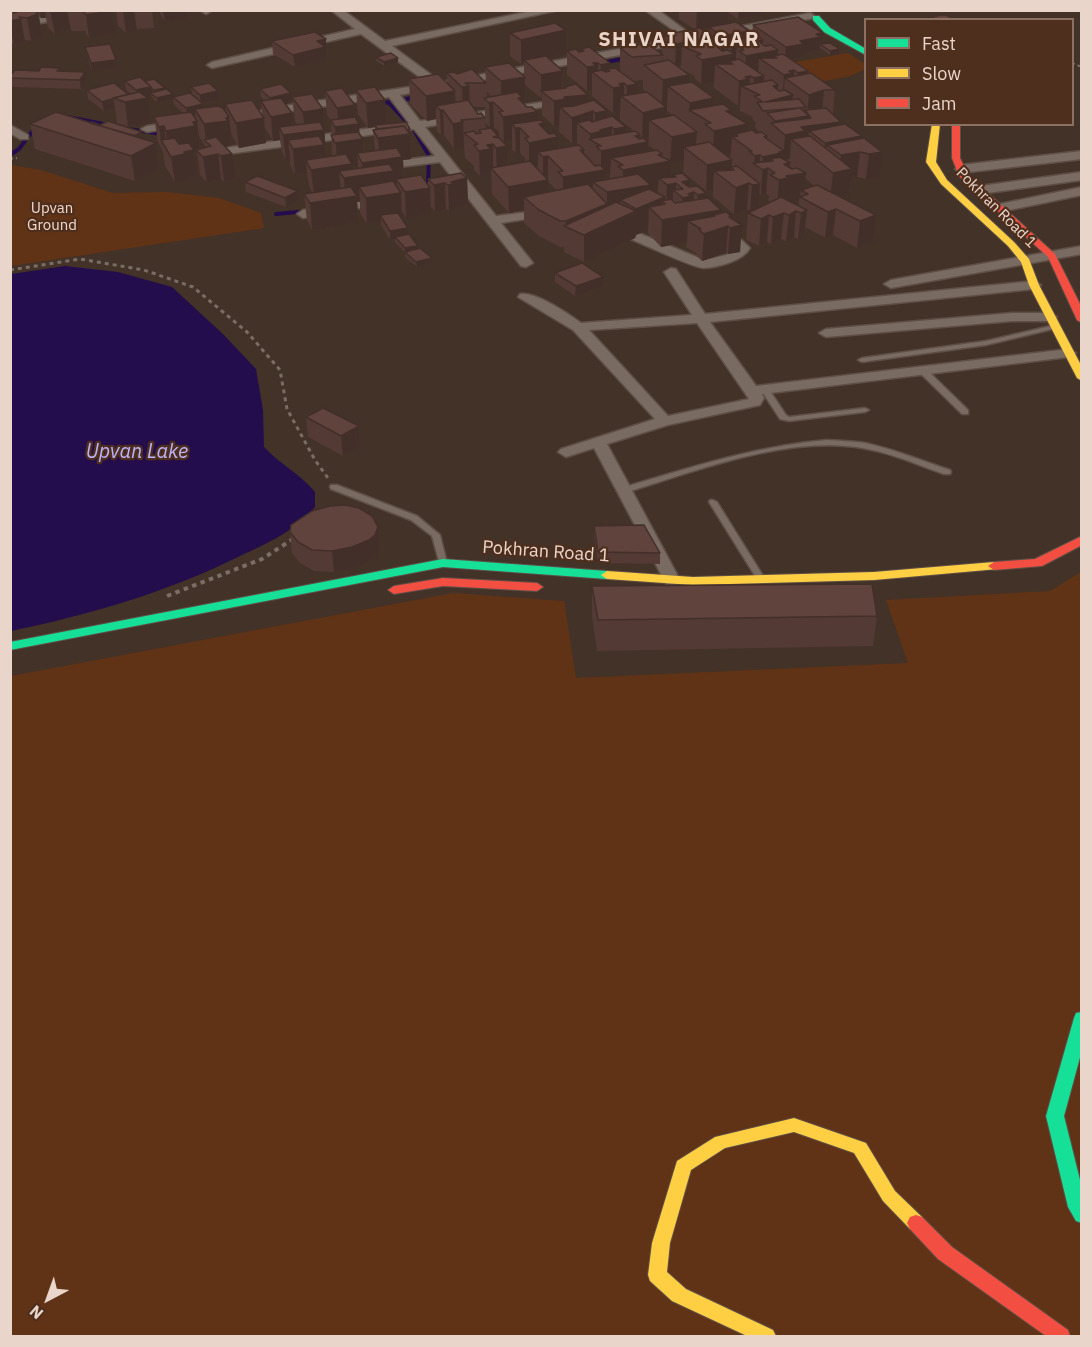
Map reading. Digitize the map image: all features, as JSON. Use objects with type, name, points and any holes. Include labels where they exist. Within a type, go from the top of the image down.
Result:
[{"type":"main road","points":[[820,13],[827,30],[863,46]]},
{"type":"main road","points":[[849,26],[863,46]]},
{"type":"main road","name":"Pokhran Road 1","points":[[936,126],[931,149],[932,162],[944,182],[1011,244],[1026,261],[1034,285],[1082,378]]},
{"type":"main road","name":"Pokhran Road 1","points":[[956,126],[956,158],[964,176],[1052,256],[1082,320]]},
{"type":"main road","name":"Pokhran Road 1","points":[[10,646],[443,563],[693,582],[874,576],[1038,562],[1082,540]]},
{"type":"main road","points":[[443,563],[443,582]]},
{"type":"main road","points":[[1005,579],[1040,576]]},
{"type":"main road","name":"Pokhran Road 1","points":[[378,593],[443,582],[547,588]]},
{"type":"main road","points":[[1082,1017],[1055,1116],[1077,1208],[1082,1215]]},
{"type":"main road","points":[[766,1336],[680,1295],[657,1275],[660,1254],[683,1166],[722,1142],[794,1125],[860,1148],[889,1197],[945,1253],[1061,1336]]},
{"type":"street","points":[[10,26],[103,10]]},
{"type":"street","points":[[336,10],[439,86]]},
{"type":"street","points":[[383,45],[554,10]]},
{"type":"street","points":[[650,10],[714,37]]},
{"type":"street","points":[[248,114],[341,105],[392,93],[471,84],[542,67],[714,37],[820,13]]},
{"type":"street","points":[[212,65],[363,30]]},
{"type":"street","points":[[641,49],[656,62]]},
{"type":"street","points":[[209,154],[357,129],[471,120],[494,108],[518,112],[577,98],[542,67]]},
{"type":"street","points":[[392,93],[446,157],[460,187],[494,220],[526,263]]},
{"type":"street","points":[[147,129],[192,123]]},
{"type":"street","points":[[10,128],[24,137]]},
{"type":"street","points":[[961,169],[1082,155]]},
{"type":"street","points":[[366,169],[446,157]]},
{"type":"street","points":[[980,190],[1082,176]]},
{"type":"street","points":[[1000,207],[1082,191]]},
{"type":"street","points":[[303,214],[396,198]]},
{"type":"street","points":[[494,220],[562,209]]},
{"type":"street","points":[[625,218],[605,222],[703,264],[730,258],[741,252],[743,248],[717,223],[741,226]]},
{"type":"street","points":[[891,284],[1082,250]]},
{"type":"street","points":[[671,272],[701,319],[759,391]]},
{"type":"street","points":[[578,327],[701,319],[1034,285]]},
{"type":"street","points":[[525,297],[561,315],[578,327],[665,421]]},
{"type":"street","points":[[826,333],[1012,317],[1053,322]]},
{"type":"street","points":[[759,391],[1069,353]]},
{"type":"street","points":[[566,452],[665,421],[755,402],[759,391]]},
{"type":"street","points":[[598,442],[672,580]]},
{"type":"lane","points":[[862,360],[986,342],[1053,322]]},
{"type":"lane","points":[[923,371],[965,412]]},
{"type":"lane","points":[[759,391],[783,417],[865,410]]},
{"type":"lane","points":[[624,490],[748,454],[825,444],[864,446],[947,472]]},
{"type":"lane","points":[[334,487],[414,518],[436,535],[443,563]]},
{"type":"lane","points":[[713,502],[761,579]]},
{"type":"path","points":[[10,159],[17,158]]},
{"type":"path","points":[[10,270],[80,260],[144,270],[193,287],[247,332],[280,369],[287,409],[315,460],[334,487]]},
{"type":"path","points":[[159,599],[262,559],[300,534]]},
{"type":"green space","points":[[848,53],[864,63],[864,70],[850,76],[806,85],[778,65]]},
{"type":"green space","name":"Upvan Ground","points":[[11,165],[41,170],[113,193],[167,192],[219,198],[261,213],[264,228],[11,266]]},
{"type":"green space","points":[[1081,572],[1081,1336],[11,1336],[11,676],[453,593],[564,601],[576,678],[908,663],[886,600],[1050,591]]},
{"type":"water","name":"Upvan Lake","points":[[65,266],[118,272],[172,287],[223,334],[256,369],[263,410],[264,447],[315,492],[315,507],[299,523],[280,536],[184,581],[99,610],[11,631],[11,274]]},
{"type":"building","points":[[21,10],[34,10],[38,14],[10,21],[10,11],[14,13]]},
{"type":"building","points":[[83,11],[111,11],[86,15]]},
{"type":"building","points":[[946,15],[952,18],[930,18]]},
{"type":"building","points":[[798,17],[823,33],[816,34],[821,37],[800,41],[804,44],[786,47],[753,25]]},
{"type":"building","points":[[736,22],[750,31],[722,36],[709,27]]},
{"type":"building","points":[[555,23],[566,30],[521,40],[510,33]]},
{"type":"building","points":[[700,28],[713,37],[676,44],[671,40],[674,39],[663,35]]},
{"type":"building","points":[[315,32],[326,39],[317,41],[325,47],[293,55],[272,41]]},
{"type":"building","points":[[757,36],[763,40],[758,41],[765,46],[771,45],[778,50],[746,56],[739,51],[744,50],[737,45],[732,46],[725,42]]},
{"type":"building","points":[[714,40],[720,44],[715,45],[722,51],[728,50],[735,54],[702,60],[696,56],[701,54],[682,46]]},
{"type":"building","points":[[647,43],[663,55],[632,57],[620,48]]},
{"type":"building","points":[[830,43],[840,49],[830,51],[820,44]]},
{"type":"building","points":[[110,44],[116,60],[91,63],[85,47]]},
{"type":"building","points":[[589,47],[610,63],[601,65],[593,63],[596,66],[587,67],[567,51],[576,49],[579,52]]},
{"type":"building","points":[[391,53],[398,58],[384,62],[376,57]]},
{"type":"building","points":[[783,54],[808,71],[798,73],[794,70],[789,71],[793,73],[784,75],[759,58],[777,58],[773,56]]},
{"type":"building","points":[[546,56],[563,71],[541,75],[524,60]]},
{"type":"building","points":[[739,59],[764,76],[745,77],[749,79],[739,81],[715,64],[733,64],[729,61]]},
{"type":"building","points":[[669,60],[689,75],[663,80],[644,65]]},
{"type":"building","points":[[509,63],[525,77],[501,81],[485,67]]},
{"type":"building","points":[[41,67],[60,68],[57,71],[85,72],[80,80],[10,78],[15,70],[39,71]]},
{"type":"building","points":[[615,68],[637,84],[627,86],[624,83],[619,84],[622,87],[613,88],[592,72],[602,70],[605,72],[610,71],[607,69]]},
{"type":"building","points":[[472,69],[486,83],[465,83],[469,86],[462,87],[447,73],[457,74]]},
{"type":"building","points":[[811,73],[835,90],[824,90],[809,95],[785,78]]},
{"type":"building","points":[[438,74],[455,91],[426,96],[409,79]]},
{"type":"building","points":[[140,77],[151,87],[136,90],[125,81]]},
{"type":"building","points":[[154,79],[165,88],[154,90],[145,81]]},
{"type":"building","points":[[772,80],[778,85],[773,86],[779,91],[785,90],[793,95],[765,102],[799,99],[806,107],[800,108],[809,116],[775,121],[767,113],[799,108],[763,111],[757,102],[763,102],[754,96],[760,95],[741,86]]},
{"type":"building","points":[[692,82],[714,98],[690,103],[668,86]]},
{"type":"building","points":[[114,83],[128,94],[102,102],[87,90]]},
{"type":"building","points":[[209,83],[218,91],[200,95],[191,87]]},
{"type":"building","points":[[281,84],[291,93],[270,98],[260,89]]},
{"type":"building","points":[[576,84],[588,95],[564,97],[566,99],[554,101],[541,91],[566,88],[564,87]]},
{"type":"building","points":[[375,87],[385,100],[366,103],[356,90]]},
{"type":"building","points":[[342,88],[355,105],[337,108],[325,91]]},
{"type":"building","points":[[166,89],[173,94],[157,98],[150,93]]},
{"type":"building","points":[[139,92],[148,98],[125,102],[113,98]]},
{"type":"building","points":[[517,92],[522,97],[518,98],[527,107],[532,107],[537,112],[503,117],[499,112],[503,111],[484,98]]},
{"type":"building","points":[[647,92],[666,107],[643,113],[621,96]]},
{"type":"building","points":[[190,93],[203,104],[186,108],[173,97]]},
{"type":"building","points":[[312,94],[323,109],[303,112],[292,97]]},
{"type":"building","points":[[281,98],[292,113],[271,117],[261,101]]},
{"type":"building","points":[[252,100],[264,118],[236,123],[225,104]]},
{"type":"building","points":[[468,100],[478,114],[481,113],[485,118],[461,120],[463,122],[453,124],[443,110],[436,106]]},
{"type":"building","points":[[594,100],[607,111],[595,113],[593,111],[572,118],[560,107],[574,106]]},
{"type":"building","points":[[723,104],[731,110],[726,111],[748,124],[714,131],[705,124],[711,123],[689,110]]},
{"type":"building","points":[[218,106],[223,108],[229,117],[226,118],[228,121],[204,124],[195,109]]},
{"type":"building","points":[[826,108],[841,122],[801,127],[805,131],[785,135],[771,123],[811,118],[805,110]]},
{"type":"building","points":[[56,112],[156,143],[131,156],[30,124]]},
{"type":"building","points":[[191,112],[197,121],[193,122],[195,126],[166,131],[164,126],[159,127],[154,117]]},
{"type":"building","points":[[674,115],[697,132],[672,137],[649,120]]},
{"type":"building","points":[[612,116],[626,127],[614,129],[612,127],[590,134],[577,123],[589,120],[592,122]]},
{"type":"building","points":[[355,117],[359,124],[335,127],[331,120]]},
{"type":"building","points":[[541,120],[544,123],[539,124],[549,134],[554,133],[558,137],[529,143],[525,138],[529,137],[512,124]]},
{"type":"building","points":[[108,121],[142,132],[135,136],[90,123],[100,125]]},
{"type":"building","points":[[320,122],[324,130],[283,135],[279,127]]},
{"type":"building","points":[[406,122],[410,129],[407,130],[404,126],[377,129],[375,125]]},
{"type":"building","points":[[845,124],[862,136],[825,143],[809,131]]},
{"type":"building","points":[[404,126],[410,134],[378,138],[373,130]]},
{"type":"building","points":[[491,128],[498,136],[493,137],[499,138],[507,146],[496,148],[493,144],[487,145],[491,149],[479,151],[474,145],[478,144],[464,133],[474,131],[476,134],[481,133],[479,130]]},
{"type":"building","points":[[752,130],[756,133],[761,132],[767,136],[764,137],[784,151],[763,157],[755,156],[749,151],[752,151],[732,137],[738,136],[735,134]]},
{"type":"building","points":[[635,131],[640,135],[635,136],[648,142],[601,151],[596,146],[601,146],[589,139]]},
{"type":"building","points":[[358,132],[363,139],[335,143],[331,135]]},
{"type":"building","points":[[319,136],[324,145],[293,149],[288,140]]},
{"type":"building","points":[[810,136],[852,169],[833,173],[791,139]]},
{"type":"building","points":[[216,137],[232,154],[203,157],[196,150],[211,146],[204,140]]},
{"type":"building","points":[[175,138],[179,144],[189,143],[194,150],[171,157],[161,140]]},
{"type":"building","points":[[864,138],[882,152],[841,155],[827,145]]},
{"type":"building","points":[[709,142],[732,160],[707,165],[684,147]]},
{"type":"building","points":[[579,145],[584,150],[580,150],[595,166],[600,165],[605,170],[563,177],[558,172],[563,171],[548,156],[543,157],[538,152]]},
{"type":"building","points":[[397,148],[402,157],[362,163],[357,153]]},
{"type":"building","points":[[657,150],[662,154],[658,155],[671,161],[623,170],[618,166],[623,165],[611,158]]},
{"type":"building","points":[[346,154],[352,164],[311,170],[306,160]]},
{"type":"building","points":[[780,157],[790,163],[784,164],[792,169],[797,168],[806,173],[786,176],[788,178],[779,180],[770,175],[775,173],[768,168],[763,170],[753,163],[773,161],[771,159]]},
{"type":"building","points":[[530,161],[548,180],[508,187],[491,168]]},
{"type":"building","points":[[389,164],[394,171],[344,178],[339,171]]},
{"type":"building","points":[[737,166],[760,184],[749,183],[736,188],[714,171],[734,170],[731,167]]},
{"type":"building","points":[[461,173],[467,178],[448,185],[445,183],[434,185],[428,179]]},
{"type":"building","points":[[682,173],[690,180],[682,182],[689,187],[697,186],[706,193],[698,195],[694,192],[688,194],[692,196],[683,198],[673,190],[683,189],[676,183],[667,185],[659,178],[676,177],[673,175]]},
{"type":"building","points":[[638,174],[651,185],[607,192],[593,182]]},
{"type":"building","points":[[421,175],[430,188],[405,192],[396,179]]},
{"type":"building","points":[[257,176],[298,191],[285,198],[245,182]]},
{"type":"building","points":[[393,181],[401,193],[366,198],[359,187]]},
{"type":"building","points":[[588,184],[607,204],[566,221],[560,221],[539,210],[524,197]]},
{"type":"building","points":[[817,185],[876,215],[860,221],[836,209],[828,212],[800,197],[808,194],[801,190]]},
{"type":"building","points":[[351,187],[357,196],[310,203],[304,194]]},
{"type":"building","points":[[649,189],[665,197],[636,209],[620,200]]},
{"type":"building","points":[[781,197],[807,210],[801,213],[796,211],[789,215],[784,213],[773,217],[769,215],[761,219],[748,213]]},
{"type":"building","points":[[708,198],[721,210],[662,220],[649,207],[665,204],[662,201],[671,199],[675,203]]},
{"type":"building","points":[[616,202],[636,211],[584,235],[564,226]]},
{"type":"building","points":[[726,212],[732,217],[729,217],[742,225],[730,228],[728,226],[704,234],[699,230],[701,229],[688,221],[715,216],[713,215]]},
{"type":"building","points":[[398,213],[408,228],[390,231],[380,215]]},
{"type":"building","points":[[409,234],[418,246],[405,248],[395,237]]},
{"type":"building","points":[[420,248],[432,258],[416,262],[405,252]]},
{"type":"building","points":[[582,263],[603,277],[576,286],[555,273]]},
{"type":"building","points":[[323,408],[359,426],[341,436],[306,417]]},
{"type":"building","points":[[345,505],[359,508],[372,516],[378,527],[375,535],[369,540],[352,547],[332,551],[312,550],[298,542],[290,532],[291,525],[312,511]]},
{"type":"building","points":[[644,525],[660,553],[598,552],[594,526]]},
{"type":"building","points":[[872,584],[877,616],[598,620],[592,586]]},
{"type":"waterway","points":[[602,63],[627,58]]},
{"type":"waterway","points":[[378,104],[418,97]]},
{"type":"waterway","points":[[389,103],[414,130],[429,156],[428,184],[422,188]]},
{"type":"waterway","points":[[67,117],[109,125]]},
{"type":"waterway","points":[[10,155],[19,149],[37,125]]},
{"type":"waterway","points":[[128,129],[163,134]]},
{"type":"waterway","points":[[276,214],[308,211]]},
{"type":"traffic: fast","points":[[816,18],[827,30],[864,52]]},
{"type":"traffic: fast","points":[[10,646],[443,563],[607,575]]},
{"type":"traffic: fast","points":[[1082,1018],[1055,1116],[1077,1207],[1082,1215]]},
{"type":"traffic: slow","points":[[936,126],[931,162],[944,182],[1011,244],[1026,261],[1034,285],[1082,378]]},
{"type":"traffic: slow","points":[[607,575],[693,581],[874,576],[994,566]]},
{"type":"traffic: slow","points":[[766,1336],[679,1295],[657,1275],[661,1243],[683,1166],[721,1142],[794,1125],[860,1148],[889,1196],[916,1223]]},
{"type":"traffic: jam","points":[[956,126],[956,158],[964,176],[1052,256],[1082,320]]},
{"type":"traffic: jam","points":[[994,566],[1038,563],[1082,540]]},
{"type":"traffic: jam","points":[[394,590],[443,582],[537,587]]},
{"type":"traffic: jam","points":[[916,1223],[945,1253],[1061,1336]]},
{"type":"district","name":"SHIVAI NAGAR","points":[[679,40]]}]
